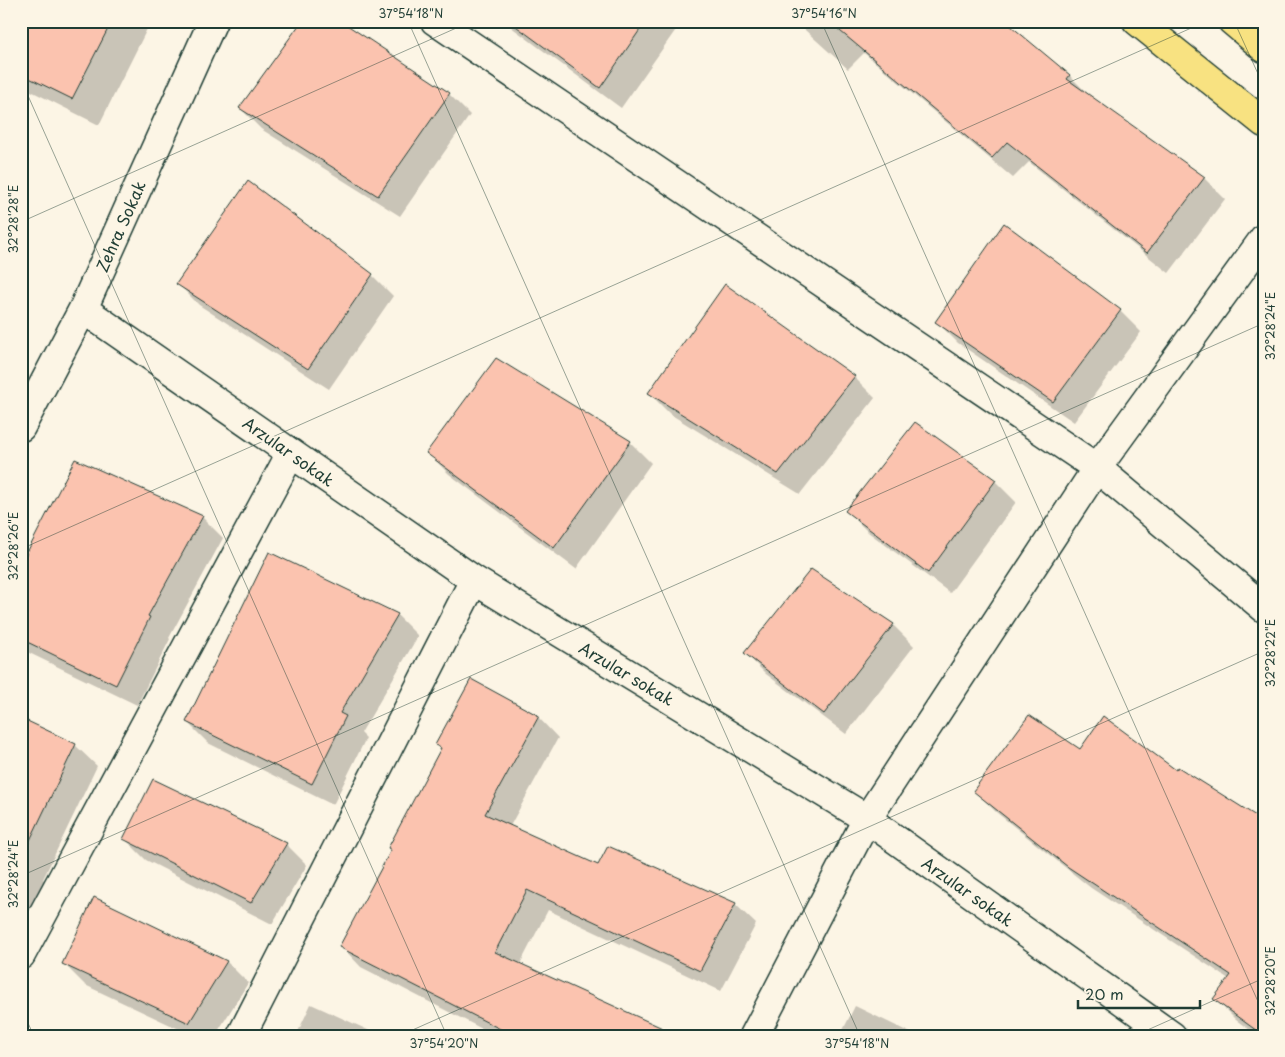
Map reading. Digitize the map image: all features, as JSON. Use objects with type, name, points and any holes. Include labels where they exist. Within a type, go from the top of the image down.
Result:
[{"type":"main road","points":[[1138,21],[1264,123]]},
{"type":"main road","points":[[1232,21],[1264,48]]},
{"type":"street","name":"Zehra Sokak","points":[[21,427],[83,309],[213,21]]},
{"type":"street","points":[[435,21],[1097,468],[1264,608]]},
{"type":"street","points":[[754,1036],[867,819],[1097,468],[1264,238]]},
{"type":"street","name":"Arzular sokak","points":[[83,309],[474,580],[867,819],[1172,1036]]},
{"type":"street","points":[[21,955],[291,453]]},
{"type":"street","points":[[240,1036],[474,580]]},
{"type":"building","points":[[21,21],[112,21],[72,99],[21,74]]},
{"type":"building","points":[[302,21],[341,21],[450,93],[378,196],[239,108]]},
{"type":"building","points":[[509,21],[646,21],[600,88]]},
{"type":"building","points":[[828,21],[1005,21],[1070,75],[1067,79],[1205,177],[1147,253],[1007,142],[992,158]]},
{"type":"building","points":[[248,181],[373,274],[308,369],[176,284]]},
{"type":"building","points":[[1004,223],[1121,310],[1053,402],[935,322]]},
{"type":"building","points":[[725,284],[855,376],[778,474],[648,393]]},
{"type":"building","points":[[496,358],[631,441],[554,548],[426,453]]},
{"type":"building","points":[[915,422],[996,480],[928,573],[845,511]]},
{"type":"building","points":[[75,459],[203,516],[148,616],[150,617],[116,685],[21,639],[21,564]]},
{"type":"building","points":[[269,552],[398,614],[340,713],[346,716],[312,784],[186,722]]},
{"type":"building","points":[[811,569],[894,624],[824,714],[744,653]]},
{"type":"building","points":[[471,679],[539,716],[485,814],[598,865],[608,846],[736,903],[700,971],[527,890],[495,952],[680,1036],[514,1036],[339,947],[391,850],[388,848],[441,748],[435,745]]},
{"type":"building","points":[[1029,715],[1080,749],[1103,716],[1176,770],[1178,767],[1264,821],[1264,1036],[1213,999],[1231,975],[1068,867],[973,791]]},
{"type":"building","points":[[21,718],[76,744],[21,859]]},
{"type":"building","points":[[153,779],[287,843],[251,903],[123,839]]},
{"type":"building","points":[[94,897],[227,961],[189,1023],[62,964]]}]
